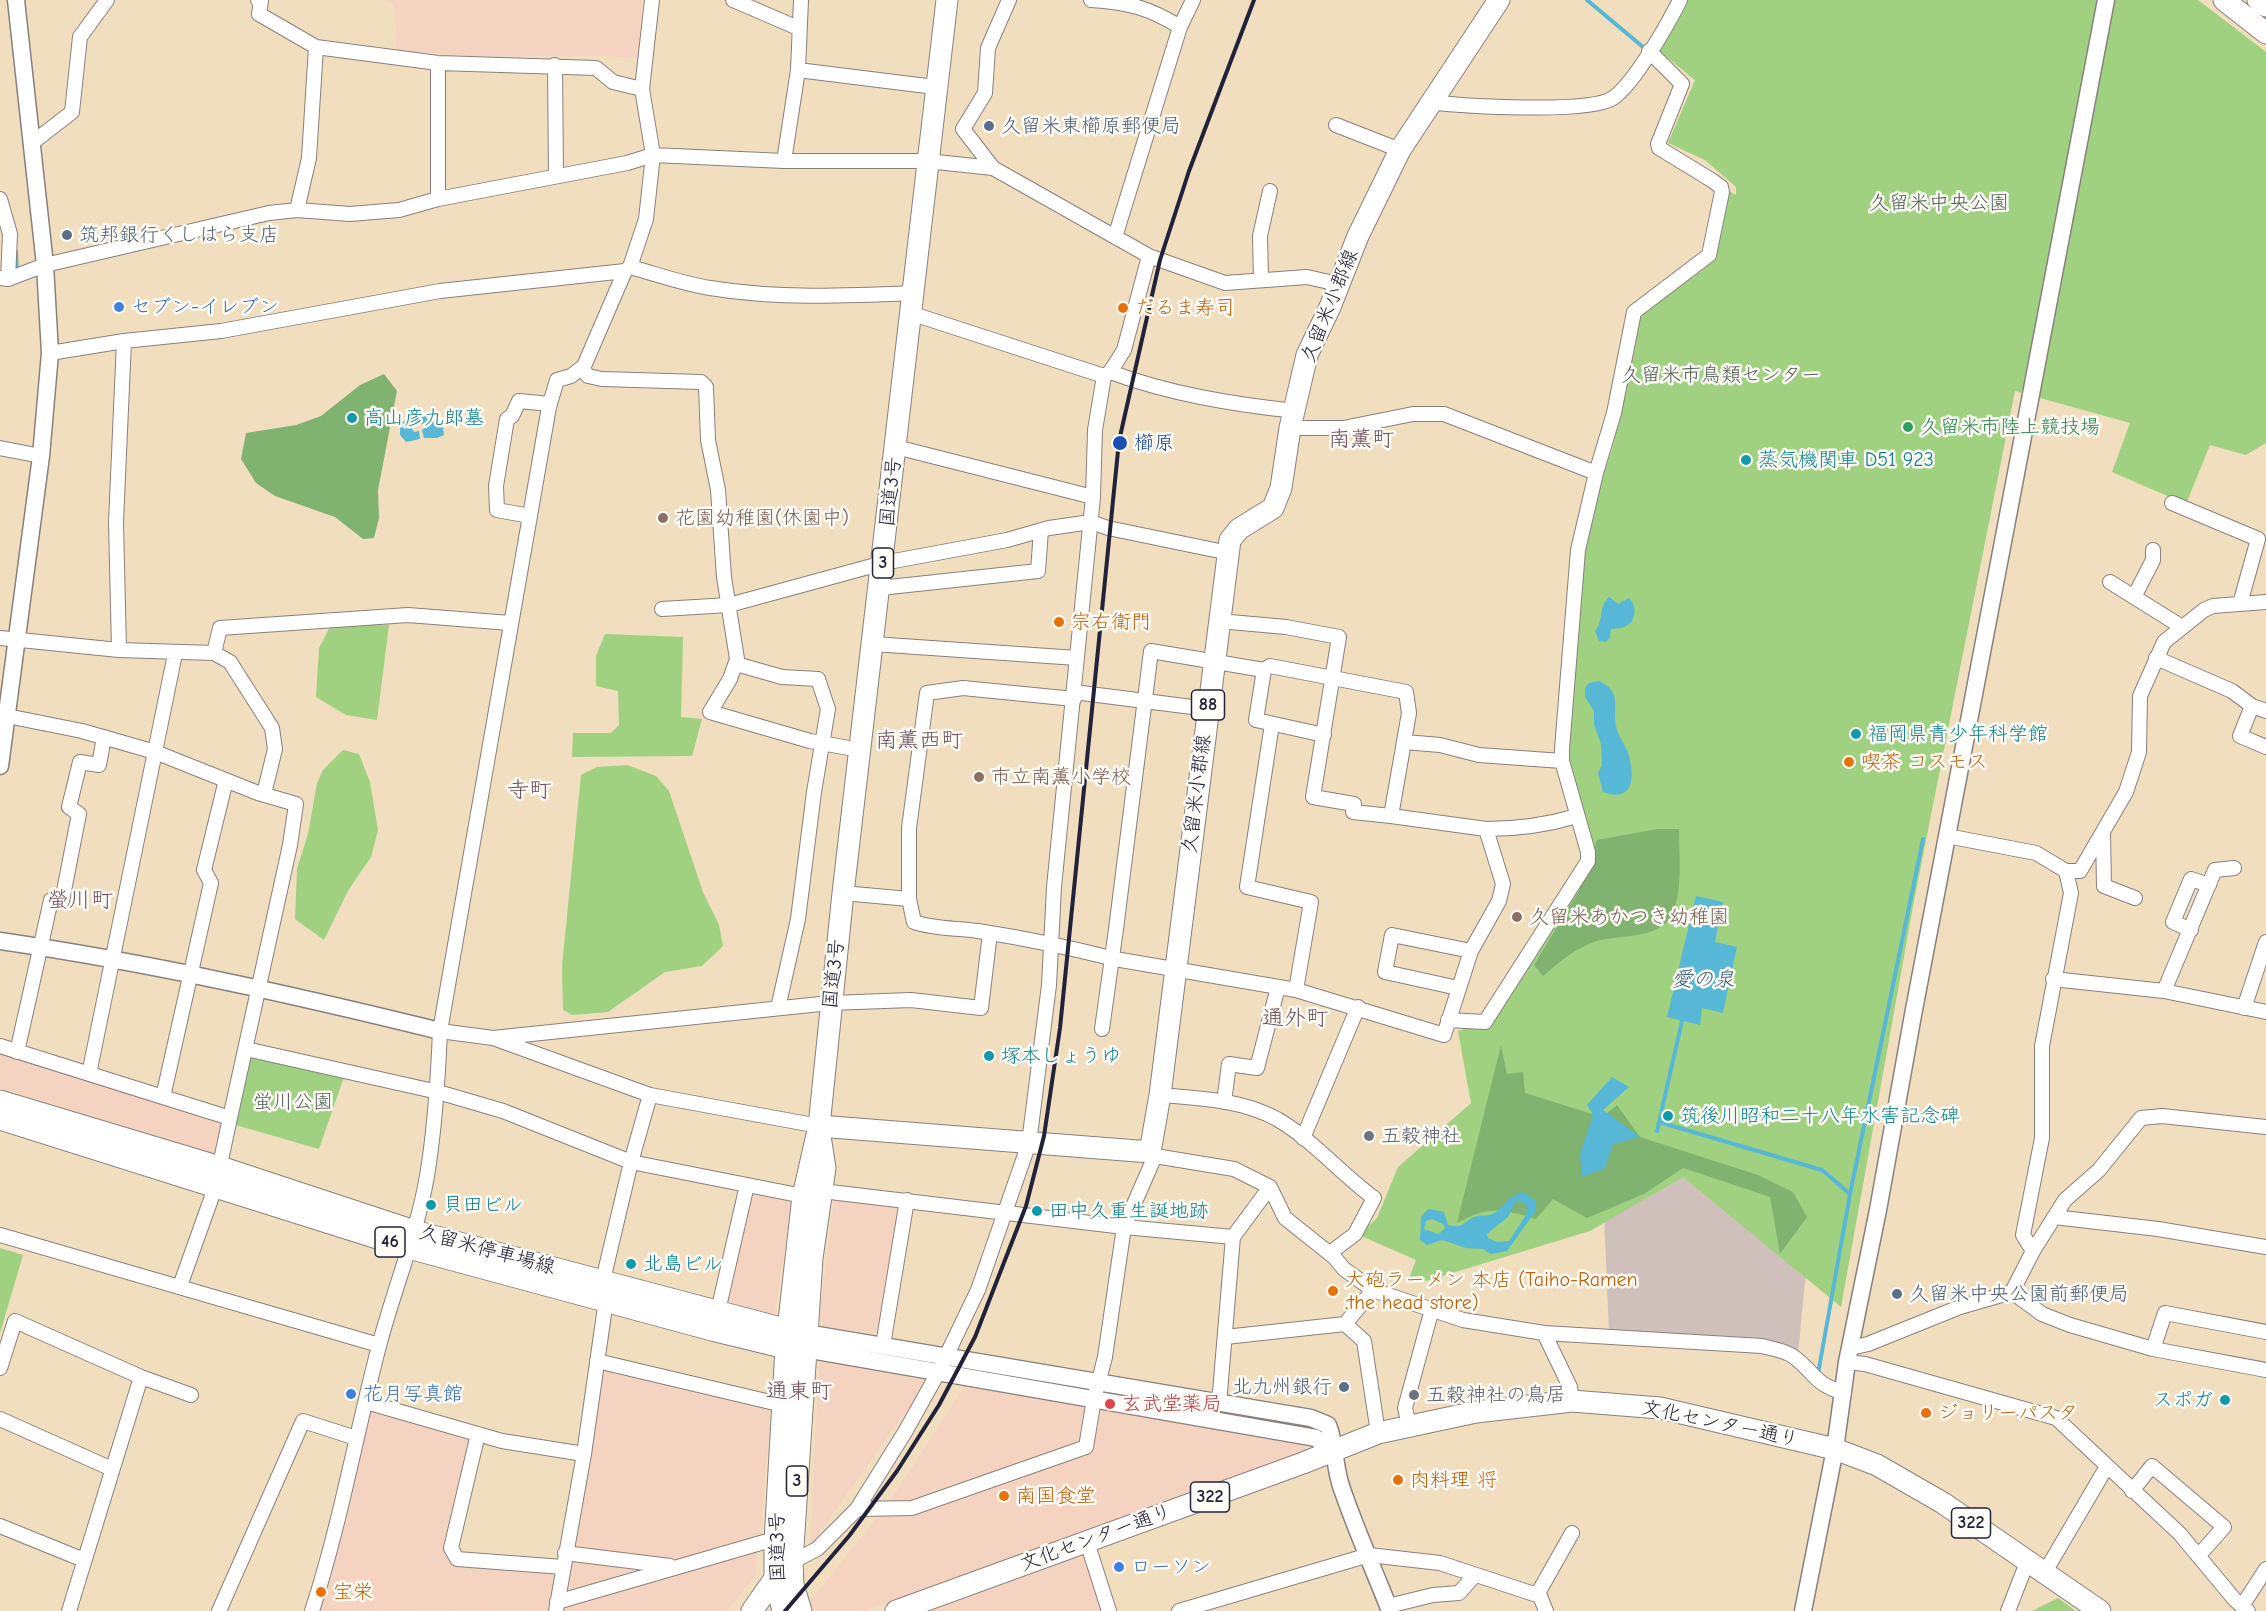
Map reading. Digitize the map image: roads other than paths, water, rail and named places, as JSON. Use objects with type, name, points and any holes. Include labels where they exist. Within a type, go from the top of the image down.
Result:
[{"type":"main road","name":"国道3号","points":[[783,1611],[775,1578],[775,1542],[783,1405],[812,1258],[812,1194],[825,1168],[819,1126],[831,1003],[946,0]]},
{"type":"main road","name":"久留米小郡線","points":[[1152,1154],[1230,540],[1239,529],[1273,508],[1281,488],[1292,419],[1307,355],[1338,284],[1400,150],[1499,0]]},
{"type":"main road","points":[[2258,0],[2266,6]]},
{"type":"main road","points":[[2225,2],[2266,33]]},
{"type":"main road","name":"久留米停車場線","points":[[0,1101],[220,1167],[412,1239]]},
{"type":"main road","name":"久留米停車場線","points":[[0,1119],[215,1188],[796,1340]]},
{"type":"main road","points":[[819,1126],[1152,1154]]},
{"type":"main road","name":"久留米停車場線","points":[[605,1290],[718,1311],[796,1340]]},
{"type":"main road","name":"国道3号","points":[[796,1340],[792,1562],[793,1585],[801,1611]]},
{"type":"main road","name":"文化センター通り","points":[[909,1608],[1378,1433],[1476,1412],[1572,1401],[1660,1408],[1835,1449],[1877,1465],[1906,1480],[2100,1611]]},
{"type":"main road","points":[[752,1611],[775,1578]]},
{"type":"street","points":[[0,766],[41,456],[50,353],[45,265],[16,0]]},
{"type":"street","points":[[32,142],[72,112],[80,37],[107,0]]},
{"type":"street","points":[[258,0],[261,1],[259,14],[316,47],[438,63],[596,68],[613,82],[642,89]]},
{"type":"street","points":[[312,1611],[324,1572],[380,1345],[412,1239],[427,1176],[438,1092],[441,1031],[510,623],[550,404],[557,380],[571,376],[582,368],[628,269],[646,219],[653,155],[642,89],[652,0]]},
{"type":"street","points":[[733,0],[798,28]]},
{"type":"street","points":[[784,161],[798,70],[801,0]]},
{"type":"street","points":[[1009,0],[988,48],[985,93],[963,129],[993,168],[1149,256],[1225,282],[1307,277],[1338,284]]},
{"type":"street","points":[[1091,0],[1113,1],[1154,10],[1180,27]]},
{"type":"street","points":[[1114,237],[1180,27],[1193,0]]},
{"type":"street","points":[[1430,102],[1498,108],[1590,106],[1612,99],[1628,82],[1680,0]]},
{"type":"street","points":[[1803,1611],[1835,1449],[1849,1355],[2106,4]]},
{"type":"street","points":[[297,210],[309,158],[316,47]]},
{"type":"street","points":[[1448,1020],[1485,1022],[1584,870],[1588,852],[1562,761],[1578,550],[1596,472],[1614,413],[1634,312],[1709,255],[1722,192],[1721,187],[1713,181],[1659,148],[1658,144],[1682,84],[1649,51]]},
{"type":"street","points":[[438,63],[438,199]]},
{"type":"street","points":[[555,65],[556,176]]},
{"type":"street","points":[[798,70],[935,87]]},
{"type":"street","points":[[1336,125],[1400,150]]},
{"type":"street","points":[[0,200],[10,234],[4,278],[45,265],[269,213],[297,210],[350,214],[399,210],[438,199],[627,164],[653,155],[784,161],[927,160],[993,168]]},
{"type":"street","points":[[1261,279],[1260,236],[1270,191]]},
{"type":"street","points":[[792,1562],[817,1549],[857,1509],[938,1373],[978,1290],[1029,1143],[1049,986],[1050,943],[1091,522],[1095,430],[1107,374],[1124,350],[1149,256]]},
{"type":"street","points":[[50,353],[124,341],[221,331],[441,291],[628,269],[709,288],[912,303],[1107,374],[1160,390],[1292,419],[1343,428],[1413,414],[1444,414],[1596,472]]},
{"type":"street","points":[[119,650],[116,522],[124,341]]},
{"type":"street","points":[[582,368],[588,376],[602,379],[701,382],[706,387],[708,440],[718,490],[724,577],[737,659],[730,679],[710,712],[824,744],[860,750]]},
{"type":"street","points":[[530,516],[497,510],[496,486],[507,419],[512,417],[519,401],[550,404]]},
{"type":"street","points":[[896,447],[1093,497]]},
{"type":"street","points":[[0,448],[41,456]]},
{"type":"street","points":[[2172,503],[2258,539],[2240,604]]},
{"type":"street","points":[[662,609],[729,604],[883,563],[1007,540],[1041,530],[1091,522],[1108,528],[1229,553]]},
{"type":"street","points":[[880,588],[1038,571],[1041,530]]},
{"type":"street","points":[[2134,597],[2153,560],[2153,550]]},
{"type":"street","points":[[2110,582],[2182,627]]},
{"type":"street","points":[[1947,836],[2036,853],[2066,871],[2080,871],[2126,792],[2139,752],[2140,696],[2164,642],[2204,610],[2266,602]]},
{"type":"street","points":[[214,653],[220,628],[408,615],[510,623]]},
{"type":"street","points":[[1219,621],[1286,627],[1339,637],[1313,797],[1354,804],[1353,812],[1486,829],[1546,825],[1577,816]]},
{"type":"street","points":[[0,638],[175,654],[214,653],[230,662],[272,728],[275,748],[264,794]]},
{"type":"street","points":[[873,644],[1077,658]]},
{"type":"street","points":[[1102,1029],[1151,651],[1264,670],[1270,666],[1406,692],[1409,713],[1391,816]]},
{"type":"street","points":[[89,1074],[175,654]]},
{"type":"street","points":[[2156,658],[2232,691],[2252,706],[2266,711]]},
{"type":"street","points":[[736,664],[782,677],[818,679],[828,709],[824,744],[814,792],[798,919],[778,1008]]},
{"type":"street","points":[[1264,670],[1256,720],[1324,735]]},
{"type":"street","points":[[1208,709],[1144,699],[963,688],[927,693],[909,828],[909,899],[914,922],[926,926],[947,926],[1050,943],[1111,958],[1296,990],[1444,1035],[1471,951],[1499,901],[1503,884],[1486,829]]},
{"type":"street","points":[[2252,706],[2240,736],[2266,747]]},
{"type":"street","points":[[7,716],[104,737],[155,752],[296,804],[290,845],[215,1188],[180,1286]]},
{"type":"street","points":[[1272,724],[1248,887],[1311,902],[1296,990]]},
{"type":"street","points":[[17,1052],[51,900],[62,901],[79,814],[69,807],[80,762],[99,765],[104,737]]},
{"type":"street","points":[[1405,742],[1440,745],[1479,755],[1562,761]]},
{"type":"street","points":[[164,1096],[211,883],[204,870],[226,780]]},
{"type":"street","points":[[2103,831],[2104,886],[2135,898]]},
{"type":"street","points":[[2164,991],[2215,870],[2234,868]]},
{"type":"street","points":[[2032,1251],[2023,1235],[2042,1138],[2042,1046],[2071,893],[2066,871]]},
{"type":"street","points":[[2191,930],[2172,922],[2191,879],[2209,885]]},
{"type":"street","points":[[843,893],[909,899]]},
{"type":"street","points":[[493,1038],[831,1003],[911,1000],[981,1008],[990,933]]},
{"type":"street","points":[[1458,988],[1385,972],[1392,935],[1471,951]]},
{"type":"street","points":[[0,941],[112,957],[258,987],[441,1031],[493,1038],[650,1095],[819,1126]]},
{"type":"street","points":[[2244,1008],[2266,942]]},
{"type":"street","points":[[2053,979],[2164,991],[2266,1012]]},
{"type":"street","points":[[1224,1102],[1229,1064],[1257,1068],[1278,987]]},
{"type":"street","points":[[1303,1138],[1358,1007]]},
{"type":"street","points":[[0,1046],[230,1118]]},
{"type":"street","points":[[246,1049],[438,1092],[504,1111],[631,1162],[747,1185],[812,1194],[907,1200],[1124,1227],[1233,1237]]},
{"type":"street","points":[[650,1095],[631,1162],[605,1290],[584,1454],[556,1606],[764,1542],[775,1542]]},
{"type":"street","points":[[1160,1095],[1241,1104],[1277,1119],[1374,1198],[1355,1234],[1330,1253]]},
{"type":"street","points":[[1849,1355],[1868,1344],[1960,1307],[2012,1292],[2032,1251],[2040,1243],[2065,1200],[2099,1170],[2141,1118],[2162,1116],[2265,1125]]},
{"type":"street","points":[[857,1509],[912,1508],[1086,1447],[1113,1314],[1124,1227],[1152,1154],[1234,1169],[1270,1187],[1285,1218],[1330,1253],[1344,1269],[1373,1290],[1464,1320],[1544,1333],[1762,1346],[1780,1350],[1793,1357],[1823,1387],[1844,1393]]},
{"type":"street","points":[[718,1311],[747,1185]]},
{"type":"street","points":[[1219,1404],[1233,1237],[1270,1187]]},
{"type":"street","points":[[883,1345],[907,1200]]},
{"type":"street","points":[[2054,1216],[2158,1229],[2266,1247]]},
{"type":"street","points":[[0,1235],[380,1345]]},
{"type":"street","points":[[1225,1337],[1346,1324],[1373,1290]]},
{"type":"street","points":[[2012,1292],[2042,1314],[2153,1349],[2266,1370]]},
{"type":"street","points":[[1409,1425],[1405,1408],[1432,1309]]},
{"type":"street","points":[[2153,1349],[2165,1313],[2266,1332]]},
{"type":"street","points":[[0,1368],[15,1321],[141,1377],[191,1395]]},
{"type":"street","points":[[1346,1324],[1364,1341],[1378,1433]]},
{"type":"street","points":[[1544,1333],[1570,1387],[1572,1401]]},
{"type":"street","points":[[796,1340],[883,1345],[1311,1418],[1328,1425],[1333,1438],[1332,1452],[1341,1487],[1389,1608],[1432,1595],[1459,1593],[1475,1575]]},
{"type":"street","points":[[796,1340],[938,1373],[1316,1438],[1332,1452]]},
{"type":"street","points":[[1849,1355],[1865,1364],[2056,1418],[2084,1442],[2106,1468],[2200,1554],[2246,1609],[2266,1569]]},
{"type":"street","points":[[597,1361],[783,1405]]},
{"type":"street","points":[[69,1611],[141,1377]]},
{"type":"street","points":[[366,1402],[502,1441],[584,1454]]},
{"type":"street","points":[[0,1419],[112,1469]]},
{"type":"street","points":[[219,1611],[303,1421],[356,1438]]},
{"type":"street","points":[[478,1434],[451,1548],[453,1555],[457,1559],[563,1567]]},
{"type":"street","points":[[2132,1491],[2152,1466],[2224,1527],[2200,1554]]},
{"type":"street","points":[[2008,1611],[2036,1566],[2106,1468]]},
{"type":"street","points":[[0,1526],[84,1560]]},
{"type":"street","points":[[1537,1595],[1572,1533]]},
{"type":"street","points":[[1087,1542],[1109,1611]]},
{"type":"street","points":[[565,1553],[680,1567]]},
{"type":"street","points":[[1179,1611],[1369,1556],[1440,1563],[1537,1595],[1546,1611]]},
{"type":"water","points":[[426,416],[427,419],[435,418],[443,428],[444,435],[437,438],[424,438],[422,430],[429,425],[415,423],[411,427],[414,432],[419,431],[420,439],[406,442],[400,435],[400,422]]},
{"type":"water","points":[[1609,597],[1618,604],[1629,598],[1634,607],[1634,616],[1631,623],[1622,628],[1611,629],[1610,638],[1606,642],[1599,641],[1595,631],[1603,605]]},
{"type":"water","points":[[1599,681],[1608,686],[1613,693],[1616,726],[1631,764],[1630,786],[1621,794],[1613,795],[1603,792],[1598,773],[1602,765],[1601,744],[1594,725],[1594,711],[1585,697],[1585,688],[1589,683]]},
{"type":"water","name":"愛の泉","points":[[1696,896],[1723,902],[1715,942],[1737,947],[1723,1013],[1702,1008],[1700,1025],[1667,1017]]},
{"type":"water","points":[[1612,1077],[1629,1087],[1603,1110],[1640,1137],[1613,1144],[1605,1168],[1582,1177],[1580,1155],[1593,1115],[1587,1105]]},
{"type":"water","points":[[1523,1192],[1536,1201],[1535,1212],[1507,1251],[1491,1254],[1483,1249],[1466,1248],[1442,1240],[1427,1245],[1420,1240],[1421,1216],[1429,1209],[1444,1212],[1448,1225],[1457,1226],[1474,1217],[1494,1213]],"holes":[[[1517,1200],[1527,1205],[1526,1215],[1509,1241],[1497,1242],[1488,1238],[1487,1234],[1508,1217]],[[1432,1219],[1443,1224],[1445,1228],[1439,1234],[1424,1229],[1426,1221]]]},
{"type":"waterway","points":[[1587,0],[1643,47]]},
{"type":"waterway","points":[[16,251],[17,274]]},
{"type":"waterway","points":[[1818,1374],[1850,1194],[1923,839]]},
{"type":"waterway","points":[[1657,1131],[1682,1021]]},
{"type":"waterway","points":[[1659,1122],[1822,1170],[1850,1194]]},
{"type":"railway","points":[[785,1611],[849,1536],[897,1471],[939,1405],[975,1337],[1026,1206],[1044,1136],[1060,1028],[1119,441],[1160,260],[1189,171],[1254,0]]},
{"type":"place","name":"久留米東櫛原郵便局","points":[[989,126]]},
{"type":"place","name":"筑邦銀行くしはら支店","points":[[67,235]]},
{"type":"place","name":"セブン-イレブン","points":[[119,307]]},
{"type":"place","name":"だるま寿司","points":[[1123,308]]},
{"type":"place","name":"高山彦九郎墓","points":[[352,418]]},
{"type":"place","name":"久留米市陸上競技場","points":[[1908,427]]},
{"type":"place","name":"櫛原","points":[[1120,443]]},
{"type":"place","name":"蒸気機関車 D51 923","points":[[1746,460]]},
{"type":"place","name":"花園幼稚園(休園中)","points":[[663,518]]},
{"type":"place","name":"宗右衛門","points":[[1059,622]]},
{"type":"place","name":"福岡県青少年科学館","points":[[1856,734]]},
{"type":"place","name":"喫茶 コスモス","points":[[1849,762]]},
{"type":"place","name":"市立南薫小学校","points":[[979,777]]},
{"type":"place","name":"久留米あかつき幼稚園","points":[[1517,917]]},
{"type":"place","name":"塚本しょうゆ","points":[[989,1056]]},
{"type":"place","name":"筑後川昭和二十八年水害記念碑","points":[[1668,1116]]},
{"type":"place","name":"五穀神社","points":[[1369,1136]]},
{"type":"place","name":"貝田ビル","points":[[431,1205]]},
{"type":"place","name":"田中久重生誕地跡","points":[[1037,1211]]},
{"type":"place","name":"北島ビル","points":[[631,1264]]},
{"type":"place","name":"大砲ラーメン 本店 (Taiho-Ramen :the head store)","points":[[1333,1291]]},
{"type":"place","name":"久留米中央公園前郵便局","points":[[1897,1294]]},
{"type":"place","name":"北九州銀行","points":[[1344,1387]]},
{"type":"place","name":"花月写真館","points":[[351,1394]]},
{"type":"place","name":"五穀神社の鳥居","points":[[1414,1395]]},
{"type":"place","name":"スポガ","points":[[2225,1400]]},
{"type":"place","name":"玄武堂薬局","points":[[1110,1404]]},
{"type":"place","name":"ジョリーパスタ","points":[[1926,1413]]},
{"type":"place","name":"肉料理 将","points":[[1398,1480]]},
{"type":"place","name":"南国食堂","points":[[1004,1496]]},
{"type":"place","name":"ローソン","points":[[1119,1567]]},
{"type":"place","name":"宝栄","points":[[321,1592]]},
{"type":"district","name":"南薫町","points":[[1361,440]]},
{"type":"district","name":"南薫西町","points":[[919,741]]},
{"type":"district","name":"寺町","points":[[529,791]]},
{"type":"district","name":"螢川町","points":[[80,901]]},
{"type":"district","name":"通外町","points":[[1295,1019]]},
{"type":"district","name":"通東町","points":[[799,1392]]},
{"type":"park label","name":"久留米中央公園","points":[[1939,203]]},
{"type":"park label","name":"久留米市鳥類センター","points":[[1721,375]]},
{"type":"park label","name":"蛍川公園","points":[[293,1102]]}]
